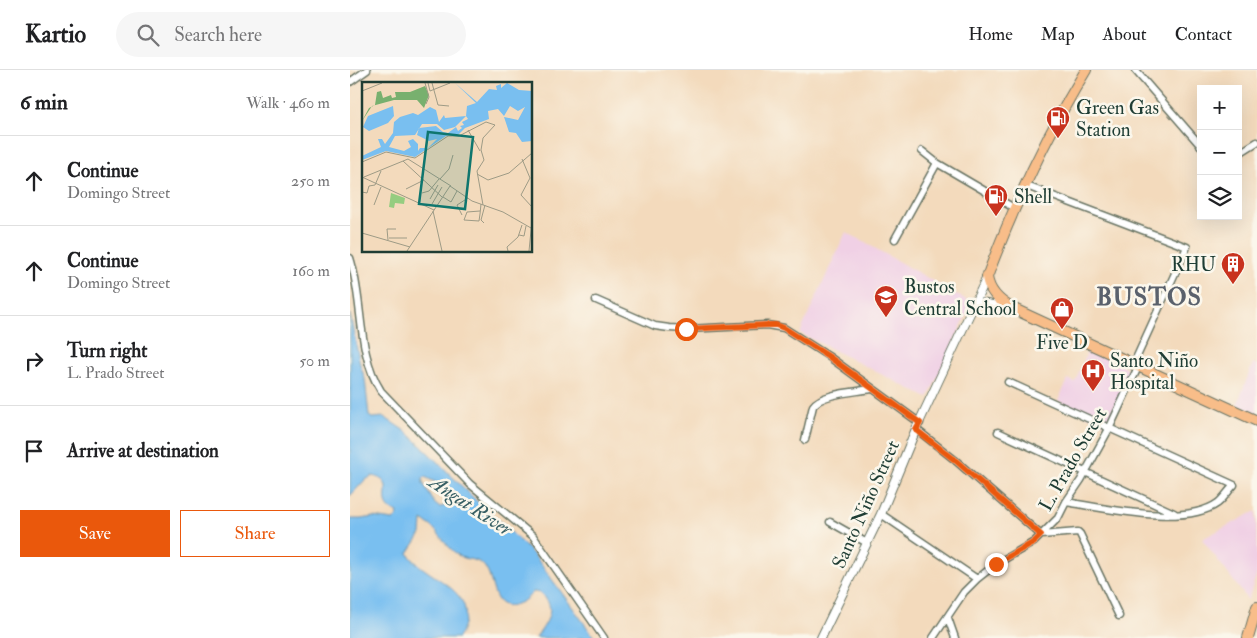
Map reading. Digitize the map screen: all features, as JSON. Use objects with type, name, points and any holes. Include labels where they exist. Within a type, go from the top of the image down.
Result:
[{"type":"main road","points":[[1086,70],[1064,107],[1024,185],[987,277],[988,283],[996,296],[1012,308],[1257,421]]},
{"type":"main road","points":[[1248,638],[1257,607]]},
{"type":"street","points":[[350,82],[367,70]]},
{"type":"street","points":[[1136,70],[1197,141]]},
{"type":"street","points":[[1242,151],[1257,142]]},
{"type":"street","points":[[922,151],[937,163],[1014,208]]},
{"type":"street","points":[[895,239],[937,163]]},
{"type":"street","name":"L. Prado Street","points":[[933,638],[964,592],[977,578],[996,564],[1034,542],[1058,518],[1109,429],[1187,247],[1024,185]]},
{"type":"street","points":[[350,258],[367,354],[373,376],[381,391],[470,484],[533,536],[604,638]]},
{"type":"street","name":"Santo Niño Street","points":[[821,638],[881,514],[918,426],[987,277]]},
{"type":"street","points":[[596,300],[654,326],[686,329],[776,325],[801,337],[918,426],[1041,535],[1078,532],[1119,616]]},
{"type":"street","points":[[976,302],[1012,308]]},
{"type":"street","points":[[1008,382],[1234,485],[1218,502],[1202,510],[1178,515],[1144,514],[1066,502]]},
{"type":"street","points":[[805,440],[815,402],[830,396],[871,389]]},
{"type":"street","points":[[998,432],[1178,515]]},
{"type":"street","points":[[881,514],[977,578]]},
{"type":"street","points":[[830,522],[867,543]]},
{"type":"street","points":[[948,618],[955,638]]},
{"type":"shaded area","name":"Bustos Central School","points":[[846,232],[972,303],[928,398],[800,333]]},
{"type":"shaded area","name":"Santo Niño Hospital","points":[[1088,350],[1133,371],[1107,425],[1058,401],[1068,379],[1075,382]]},
{"type":"shaded area","points":[[1253,363],[1257,365],[1257,413],[1237,405]]},
{"type":"shaded area","points":[[1256,511],[1257,573],[1248,600],[1202,539]]},
{"type":"water","name":"Angat River","points":[[350,314],[365,379],[369,416],[372,418],[384,417],[408,433],[508,529],[534,555],[595,638],[536,638],[548,619],[550,609],[546,599],[539,593],[533,592],[525,600],[514,605],[500,603],[486,569],[482,564],[461,557],[433,528],[422,520],[421,534],[408,553],[415,562],[455,592],[462,601],[465,611],[464,624],[458,638],[350,638],[350,519],[373,517],[393,520],[397,517],[398,513],[390,509],[387,504],[385,483],[373,476],[365,480],[350,496]],"holes":[[[425,477],[453,491],[453,495],[445,506],[439,507],[435,504],[423,483],[423,479]]]},
{"type":"place","name":"Green Gas Station","points":[[1058,139]]},
{"type":"place","name":"Shell","points":[[996,217]]},
{"type":"place","name":"RHU","points":[[1233,285]]},
{"type":"place","name":"Bustos Central School","points":[[886,318]]},
{"type":"place","name":"Five D","points":[[1062,330]]},
{"type":"place","name":"Santo Niño Hospital","points":[[1093,392]]},
{"type":"district","name":"BUSTOS","points":[[1149,297]]},
{"type":"route","points":[[686,329],[767,325],[776,325],[784,328],[801,337],[920,423],[916,430],[955,460],[1041,535],[1034,542],[996,564]]}]
